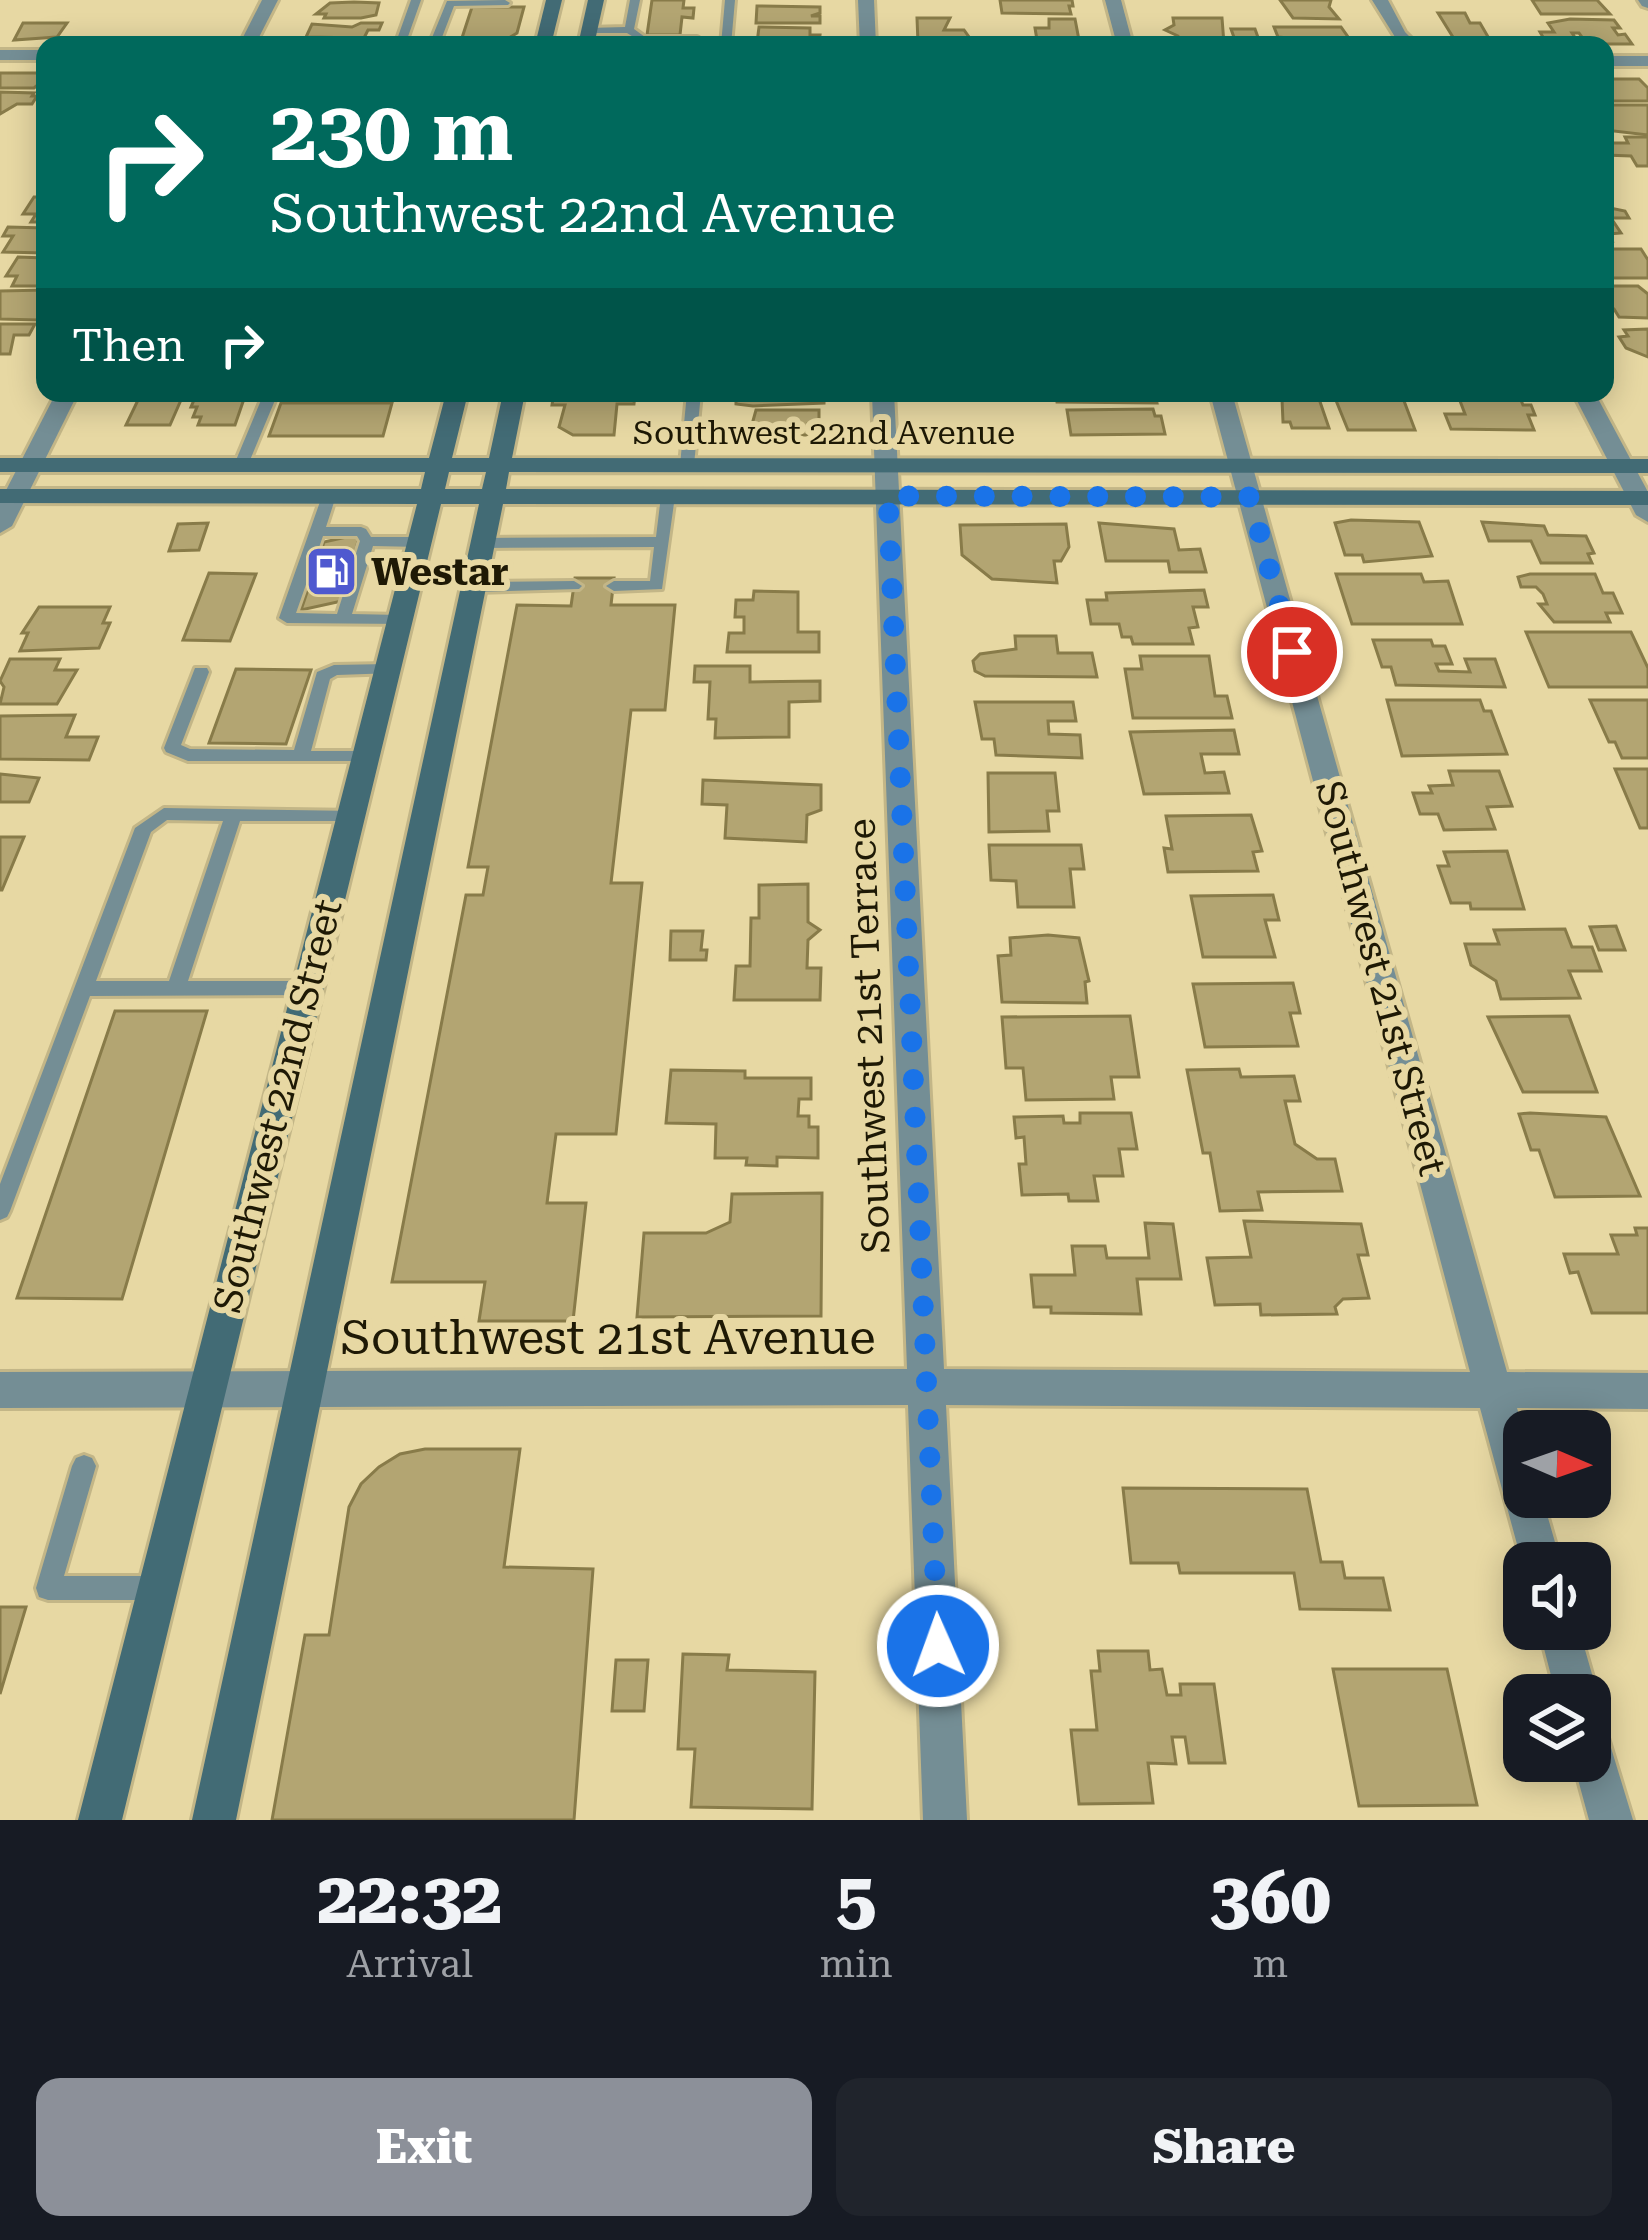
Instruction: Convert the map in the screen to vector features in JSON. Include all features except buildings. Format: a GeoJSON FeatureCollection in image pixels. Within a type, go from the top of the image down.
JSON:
{"type":"FeatureCollection","features":[{"type":"Feature","properties":{"kind":"main road"},"geometry":{"type":"LineString","coordinates":[[545,36],[554,0]]}},
{"type":"Feature","properties":{"kind":"main road"},"geometry":{"type":"LineString","coordinates":[[588,36],[596,0]]}},
{"type":"Feature","properties":{"kind":"main road","name":"Southwest 22nd Street"},"geometry":{"type":"LineString","coordinates":[[100,1820],[455,402]]}},
{"type":"Feature","properties":{"kind":"main road","name":"Southwest 22nd Street"},"geometry":{"type":"LineString","coordinates":[[214,1820],[512,402]]}},
{"type":"Feature","properties":{"kind":"main road","name":"Southwest 22nd Avenue"},"geometry":{"type":"LineString","coordinates":[[0,465],[687,465],[887,480],[1250,497],[1645,504]]}},
{"type":"Feature","properties":{"kind":"main road","name":"Southwest 22nd Avenue"},"geometry":{"type":"LineString","coordinates":[[7,496],[668,496],[887,480],[1240,465],[1648,466]]}},
{"type":"Feature","properties":{"kind":"street"},"geometry":{"type":"LineString","coordinates":[[252,36],[270,0]]}},
{"type":"Feature","properties":{"kind":"street"},"geometry":{"type":"LineString","coordinates":[[866,0],[868,36]]}},
{"type":"Feature","properties":{"kind":"street"},"geometry":{"type":"LineString","coordinates":[[1113,0],[1123,36]]}},
{"type":"Feature","properties":{"kind":"street"},"geometry":{"type":"LineString","coordinates":[[1380,0],[1398,36]]}},
{"type":"Feature","properties":{"kind":"street"},"geometry":{"type":"LineString","coordinates":[[0,55],[36,55]]}},
{"type":"Feature","properties":{"kind":"street"},"geometry":{"type":"LineString","coordinates":[[1614,61],[1648,61]]}},
{"type":"Feature","properties":{"kind":"street"},"geometry":{"type":"LineString","coordinates":[[0,526],[7,496],[30,465],[63,402]]}},
{"type":"Feature","properties":{"kind":"street","name":"Southwest 21st Terrace"},"geometry":{"type":"LineString","coordinates":[[883,402],[945,1820]]}},
{"type":"Feature","properties":{"kind":"street","name":"Southwest 21st Street"},"geometry":{"type":"LineString","coordinates":[[1223,402],[1535,1542]]}},
{"type":"Feature","properties":{"kind":"street"},"geometry":{"type":"LineString","coordinates":[[1589,402],[1645,504]]}},
{"type":"Feature","properties":{"kind":"street","name":"Southwest 21st Avenue"},"geometry":{"type":"LineString","coordinates":[[0,1390],[1648,1391]]}},
{"type":"Feature","properties":{"kind":"street"},"geometry":{"type":"LineString","coordinates":[[1600,1782],[1611,1820]]}},
{"type":"Feature","properties":{"kind":"lane"},"geometry":{"type":"LineString","coordinates":[[403,36],[416,0]]}},
{"type":"Feature","properties":{"kind":"lane"},"geometry":{"type":"LineString","coordinates":[[629,30],[635,0]]}},
{"type":"Feature","properties":{"kind":"lane"},"geometry":{"type":"LineString","coordinates":[[727,36],[730,0]]}},
{"type":"Feature","properties":{"kind":"lane"},"geometry":{"type":"LineString","coordinates":[[437,36],[449,4],[505,4]]}},
{"type":"Feature","properties":{"kind":"lane"},"geometry":{"type":"LineString","coordinates":[[598,36],[629,30],[638,36]]}},
{"type":"Feature","properties":{"kind":"lane"},"geometry":{"type":"LineString","coordinates":[[241,465],[267,402]]}},
{"type":"Feature","properties":{"kind":"lane"},"geometry":{"type":"LineString","coordinates":[[687,465],[693,402]]}},
{"type":"Feature","properties":{"kind":"lane"},"geometry":{"type":"LineString","coordinates":[[329,496],[285,615],[400,620]]}},
{"type":"Feature","properties":{"kind":"lane"},"geometry":{"type":"LineString","coordinates":[[614,586],[657,586],[668,496]]}},
{"type":"Feature","properties":{"kind":"lane"},"geometry":{"type":"LineString","coordinates":[[316,531],[362,532],[367,541],[344,619]]}},
{"type":"Feature","properties":{"kind":"lane"},"geometry":{"type":"LineString","coordinates":[[367,541],[420,542]]}},
{"type":"Feature","properties":{"kind":"lane"},"geometry":{"type":"LineString","coordinates":[[483,543],[662,542]]}},
{"type":"Feature","properties":{"kind":"lane"},"geometry":{"type":"LineString","coordinates":[[474,586],[574,586]]}},
{"type":"Feature","properties":{"kind":"lane"},"geometry":{"type":"LineString","coordinates":[[301,756],[323,676],[334,670],[388,669]]}},
{"type":"Feature","properties":{"kind":"lane"},"geometry":{"type":"LineString","coordinates":[[201,672],[172,748],[188,755],[366,757]]}},
{"type":"Feature","properties":{"kind":"lane"},"geometry":{"type":"LineString","coordinates":[[0,1211],[144,828],[164,814],[351,815]]}},
{"type":"Feature","properties":{"kind":"lane"},"geometry":{"type":"LineString","coordinates":[[176,988],[234,814]]}},
{"type":"Feature","properties":{"kind":"lane"},"geometry":{"type":"LineString","coordinates":[[84,989],[308,988]]}},
{"type":"Feature","properties":{"kind":"lane"},"geometry":{"type":"LineString","coordinates":[[83,1466],[48,1588],[158,1588]]}},
{"type":"Feature","properties":{"kind":"place","name":"Westar"},"geometry":{"type":"Point","coordinates":[332,572]}},
{"type":"Feature","properties":{"kind":"route"},"geometry":{"type":"LineString","coordinates":[[938,1646],[888,496],[1250,497],[1292,652]]}}]}
